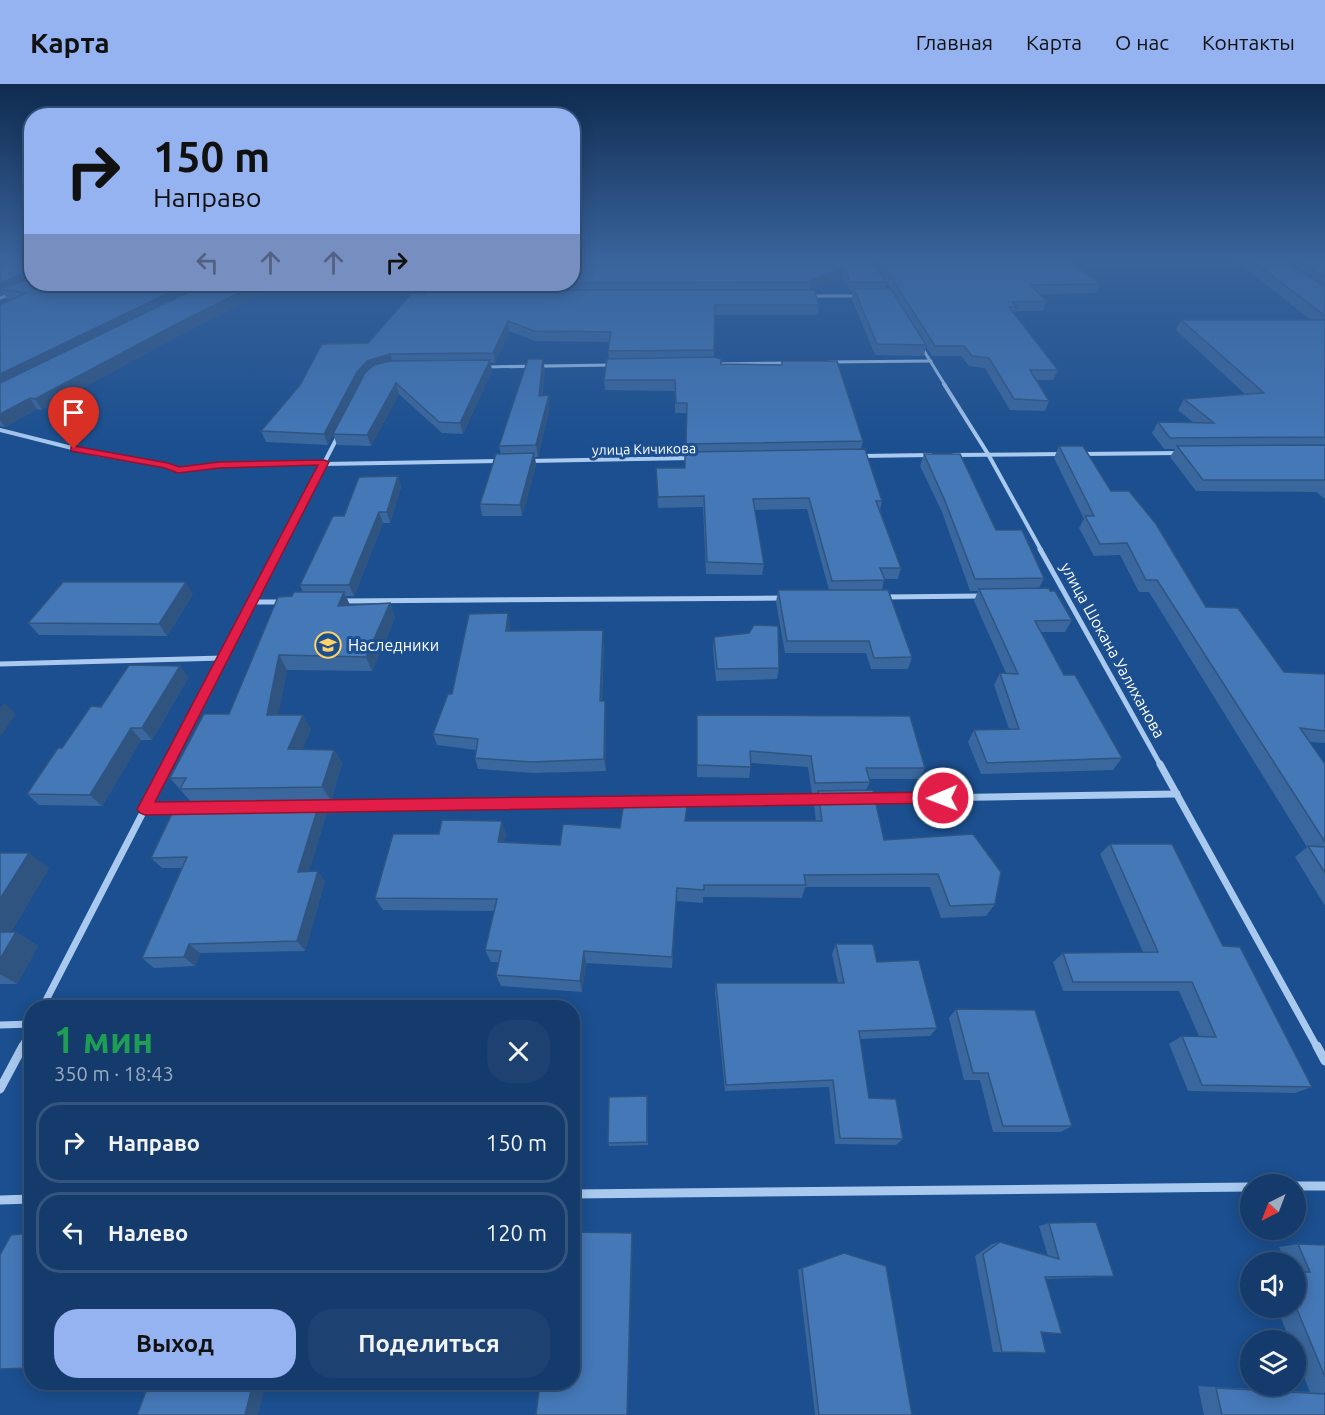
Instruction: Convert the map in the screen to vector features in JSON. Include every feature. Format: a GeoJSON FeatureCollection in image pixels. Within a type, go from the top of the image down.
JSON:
{"type":"FeatureCollection","features":[{"type":"Feature","properties":{"kind":"street","name":"улица Шокана Уалиханова"},"geometry":{"type":"LineString","coordinates":[[919,342],[988,454],[1325,1061]]}},
{"type":"Feature","properties":{"kind":"street"},"geometry":{"type":"LineString","coordinates":[[823,362],[931,361]]}},
{"type":"Feature","properties":{"kind":"street"},"geometry":{"type":"LineString","coordinates":[[704,364],[799,363]]}},
{"type":"Feature","properties":{"kind":"street"},"geometry":{"type":"LineString","coordinates":[[477,367],[620,365]]}},
{"type":"Feature","properties":{"kind":"street"},"geometry":{"type":"LineString","coordinates":[[0,430],[96,454],[168,466],[178,470],[219,465],[502,461]]}},
{"type":"Feature","properties":{"kind":"street"},"geometry":{"type":"LineString","coordinates":[[46,1000],[340,431]]}},
{"type":"Feature","properties":{"kind":"street"},"geometry":{"type":"LineString","coordinates":[[953,455],[1186,453]]}},
{"type":"Feature","properties":{"kind":"street"},"geometry":{"type":"LineString","coordinates":[[858,456],[941,455]]}},
{"type":"Feature","properties":{"kind":"street","name":"улица Кичикова"},"geometry":{"type":"LineString","coordinates":[[525,461],[703,458]]}},
{"type":"Feature","properties":{"kind":"street"},"geometry":{"type":"LineString","coordinates":[[875,597],[995,596]]}},
{"type":"Feature","properties":{"kind":"street"},"geometry":{"type":"LineString","coordinates":[[1055,596],[1067,596]]}},
{"type":"Feature","properties":{"kind":"street"},"geometry":{"type":"LineString","coordinates":[[336,601],[791,598]]}},
{"type":"Feature","properties":{"kind":"street"},"geometry":{"type":"LineString","coordinates":[[252,602],[288,602]]}},
{"type":"Feature","properties":{"kind":"street"},"geometry":{"type":"LineString","coordinates":[[0,664],[223,658]]}},
{"type":"Feature","properties":{"kind":"street"},"geometry":{"type":"LineString","coordinates":[[857,799],[1177,794]]}},
{"type":"Feature","properties":{"kind":"street"},"geometry":{"type":"LineString","coordinates":[[311,806],[833,799]]}},
{"type":"Feature","properties":{"kind":"street"},"geometry":{"type":"LineString","coordinates":[[145,809],[192,808]]}},
{"type":"Feature","properties":{"kind":"street"},"geometry":{"type":"LineString","coordinates":[[0,1025],[24,1026]]}},
{"type":"Feature","properties":{"kind":"street"},"geometry":{"type":"LineString","coordinates":[[0,1089],[24,1042]]}},
{"type":"Feature","properties":{"kind":"street"},"geometry":{"type":"LineString","coordinates":[[1306,1186],[1325,1186]]}},
{"type":"Feature","properties":{"kind":"street"},"geometry":{"type":"LineString","coordinates":[[580,1194],[1240,1187]]}},
{"type":"Feature","properties":{"kind":"street"},"geometry":{"type":"LineString","coordinates":[[0,1200],[24,1199]]}},
{"type":"Feature","properties":{"kind":"building"},"geometry":{"type":"Polygon","coordinates":[[[0,320],[112,320],[0,374],[0,320]]]}},
{"type":"Feature","properties":{"kind":"building"},"geometry":{"type":"Polygon","coordinates":[[[130,320],[184,320],[35,399],[30,398],[0,414],[0,383],[130,320]]]}},
{"type":"Feature","properties":{"kind":"building"},"geometry":{"type":"Polygon","coordinates":[[[388,320],[715,320],[714,350],[608,351],[611,332],[534,331],[508,321],[493,353],[390,354],[367,361],[357,372],[324,434],[261,431],[300,385],[322,344],[368,343],[388,320]]]}},
{"type":"Feature","properties":{"kind":"building"},"geometry":{"type":"Polygon","coordinates":[[[867,320],[910,320],[926,345],[877,344],[867,320]]]}},
{"type":"Feature","properties":{"kind":"building"},"geometry":{"type":"Polygon","coordinates":[[[919,320],[1019,320],[1058,370],[1030,370],[1049,401],[1014,399],[989,358],[972,356],[964,346],[935,346],[919,320]]]}},
{"type":"Feature","properties":{"kind":"building"},"geometry":{"type":"Polygon","coordinates":[[[1181,320],[1325,320],[1325,437],[1170,438],[1158,422],[1214,423],[1184,399],[1264,393],[1181,320]]]}},
{"type":"Feature","properties":{"kind":"building"},"geometry":{"type":"Polygon","coordinates":[[[714,357],[721,359],[721,364],[782,365],[782,361],[837,361],[863,441],[686,444],[687,403],[676,403],[675,380],[604,380],[607,359],[714,357]]]}},
{"type":"Feature","properties":{"kind":"building"},"geometry":{"type":"Polygon","coordinates":[[[528,359],[543,359],[539,396],[549,395],[536,445],[499,446],[528,359]]]}},
{"type":"Feature","properties":{"kind":"building"},"geometry":{"type":"Polygon","coordinates":[[[490,360],[460,423],[439,422],[396,383],[367,435],[333,434],[365,373],[374,365],[390,361],[490,360]]]}},
{"type":"Feature","properties":{"kind":"building"},"geometry":{"type":"Polygon","coordinates":[[[1325,445],[1325,480],[1203,480],[1177,446],[1325,445]]]}},
{"type":"Feature","properties":{"kind":"building"},"geometry":{"type":"Polygon","coordinates":[[[1059,446],[1083,446],[1111,491],[1129,491],[1156,524],[1206,607],[1238,608],[1284,672],[1325,674],[1325,731],[1300,728],[1325,764],[1325,842],[1157,580],[1146,580],[1127,543],[1100,544],[1085,516],[1094,516],[1059,446]]]}},
{"type":"Feature","properties":{"kind":"building"},"geometry":{"type":"Polygon","coordinates":[[[865,449],[882,501],[876,501],[901,568],[880,568],[885,580],[832,581],[809,498],[753,499],[764,564],[707,562],[704,496],[658,497],[656,468],[685,468],[685,452],[865,449]]]}},
{"type":"Feature","properties":{"kind":"building"},"geometry":{"type":"Polygon","coordinates":[[[534,453],[520,505],[480,504],[496,454],[534,453]]]}},
{"type":"Feature","properties":{"kind":"building"},"geometry":{"type":"Polygon","coordinates":[[[924,454],[960,454],[996,530],[1022,530],[1044,578],[975,579],[924,454]]]}},
{"type":"Feature","properties":{"kind":"building"},"geometry":{"type":"Polygon","coordinates":[[[398,476],[387,512],[379,512],[349,585],[300,585],[333,516],[344,516],[359,477],[398,476]]]}},
{"type":"Feature","properties":{"kind":"building"},"geometry":{"type":"Polygon","coordinates":[[[63,582],[186,582],[159,624],[28,623],[63,582]]]}},
{"type":"Feature","properties":{"kind":"building"},"geometry":{"type":"Polygon","coordinates":[[[1049,588],[1050,591],[1055,591],[1072,620],[1035,621],[1064,675],[1075,675],[1122,758],[987,763],[974,730],[1019,729],[1000,673],[1018,674],[979,589],[1049,588]]]}},
{"type":"Feature","properties":{"kind":"building"},"geometry":{"type":"Polygon","coordinates":[[[778,590],[888,590],[912,657],[874,658],[869,641],[787,641],[778,590]]]}},
{"type":"Feature","properties":{"kind":"building"},"geometry":{"type":"Polygon","coordinates":[[[294,592],[344,592],[338,606],[390,603],[366,657],[279,655],[267,715],[303,715],[288,749],[334,750],[322,787],[180,789],[186,778],[170,778],[204,714],[229,714],[278,597],[292,596],[294,592]]]}},
{"type":"Feature","properties":{"kind":"building"},"geometry":{"type":"Polygon","coordinates":[[[508,613],[506,631],[603,630],[600,701],[605,701],[604,759],[531,762],[475,758],[478,739],[433,734],[448,694],[452,694],[469,614],[508,613]]]}},
{"type":"Feature","properties":{"kind":"building"},"geometry":{"type":"Polygon","coordinates":[[[754,625],[778,626],[779,668],[717,669],[714,637],[749,633],[754,625]]]}},
{"type":"Feature","properties":{"kind":"building"},"geometry":{"type":"Polygon","coordinates":[[[129,665],[180,666],[142,728],[131,728],[90,795],[27,794],[58,748],[62,748],[91,706],[101,707],[129,665]]]}},
{"type":"Feature","properties":{"kind":"building"},"geometry":{"type":"Polygon","coordinates":[[[697,715],[910,716],[925,768],[866,768],[870,782],[815,783],[811,756],[750,751],[751,767],[697,765],[697,715]]]}},
{"type":"Feature","properties":{"kind":"building"},"geometry":{"type":"Polygon","coordinates":[[[873,790],[884,840],[973,834],[1001,872],[995,904],[950,906],[938,874],[804,875],[806,885],[704,885],[704,890],[677,888],[672,957],[584,951],[580,981],[496,975],[501,951],[485,950],[497,899],[375,898],[393,834],[439,834],[442,820],[502,821],[498,842],[560,845],[563,824],[620,828],[624,801],[687,806],[685,821],[822,821],[818,791],[873,790]]]}},
{"type":"Feature","properties":{"kind":"building"},"geometry":{"type":"Polygon","coordinates":[[[320,801],[298,872],[318,871],[297,941],[189,944],[184,957],[142,958],[187,857],[151,858],[177,803],[320,801]]]}},
{"type":"Feature","properties":{"kind":"building"},"geometry":{"type":"Polygon","coordinates":[[[1110,844],[1172,844],[1223,946],[1240,947],[1312,1087],[1202,1085],[1182,1036],[1216,1037],[1192,982],[1073,982],[1063,953],[1158,952],[1110,844]]]}},
{"type":"Feature","properties":{"kind":"building"},"geometry":{"type":"Polygon","coordinates":[[[1308,846],[1325,847],[1325,873],[1308,846]]]}},
{"type":"Feature","properties":{"kind":"building"},"geometry":{"type":"Polygon","coordinates":[[[0,853],[29,853],[0,899],[0,853]]]}},
{"type":"Feature","properties":{"kind":"building"},"geometry":{"type":"Polygon","coordinates":[[[0,932],[16,932],[0,959],[0,932]]]}},
{"type":"Feature","properties":{"kind":"building"},"geometry":{"type":"Polygon","coordinates":[[[836,944],[873,944],[877,962],[919,960],[937,1028],[859,1031],[869,1098],[896,1099],[903,1139],[840,1138],[833,1080],[726,1085],[716,983],[844,983],[836,944]]]}},
{"type":"Feature","properties":{"kind":"building"},"geometry":{"type":"Polygon","coordinates":[[[956,1009],[1035,1010],[1072,1126],[1003,1126],[988,1073],[973,1073],[956,1009]]]}},
{"type":"Feature","properties":{"kind":"building"},"geometry":{"type":"Polygon","coordinates":[[[647,1096],[647,1142],[608,1143],[609,1097],[647,1096]]]}},
{"type":"Feature","properties":{"kind":"building"},"geometry":{"type":"Polygon","coordinates":[[[1096,1222],[1114,1276],[1045,1277],[1062,1334],[1041,1332],[1046,1353],[1002,1352],[983,1254],[1000,1242],[1059,1259],[1049,1223],[1096,1222]]]}},
{"type":"Feature","properties":{"kind":"building"},"geometry":{"type":"Polygon","coordinates":[[[580,1232],[632,1233],[627,1415],[536,1415],[539,1390],[580,1390],[580,1232]]]}},
{"type":"Feature","properties":{"kind":"building"},"geometry":{"type":"Polygon","coordinates":[[[24,1234],[24,1368],[0,1369],[0,1255],[11,1235],[24,1234]]]}},
{"type":"Feature","properties":{"kind":"building"},"geometry":{"type":"Polygon","coordinates":[[[1298,1244],[1325,1245],[1325,1377],[1301,1318],[1306,1318],[1306,1272],[1310,1272],[1306,1263],[1306,1252],[1301,1252],[1298,1244]]]}},
{"type":"Feature","properties":{"kind":"building"},"geometry":{"type":"Polygon","coordinates":[[[844,1253],[886,1266],[912,1415],[819,1415],[802,1268],[844,1253]]]}},
{"type":"Feature","properties":{"kind":"building"},"geometry":{"type":"Polygon","coordinates":[[[1216,1388],[1240,1389],[1240,1396],[1325,1394],[1325,1415],[1222,1415],[1216,1388]]]}},
{"type":"Feature","properties":{"kind":"building"},"geometry":{"type":"Polygon","coordinates":[[[146,1390],[251,1390],[245,1415],[137,1415],[146,1390]]]}},
{"type":"Feature","properties":{"kind":"place","name":"Наследники"},"geometry":{"type":"Point","coordinates":[328,645]}},
{"type":"Feature","properties":{"kind":"route"},"geometry":{"type":"LineString","coordinates":[[74,449],[168,466],[178,470],[219,465],[324,462],[145,809],[943,798]]}}]}
